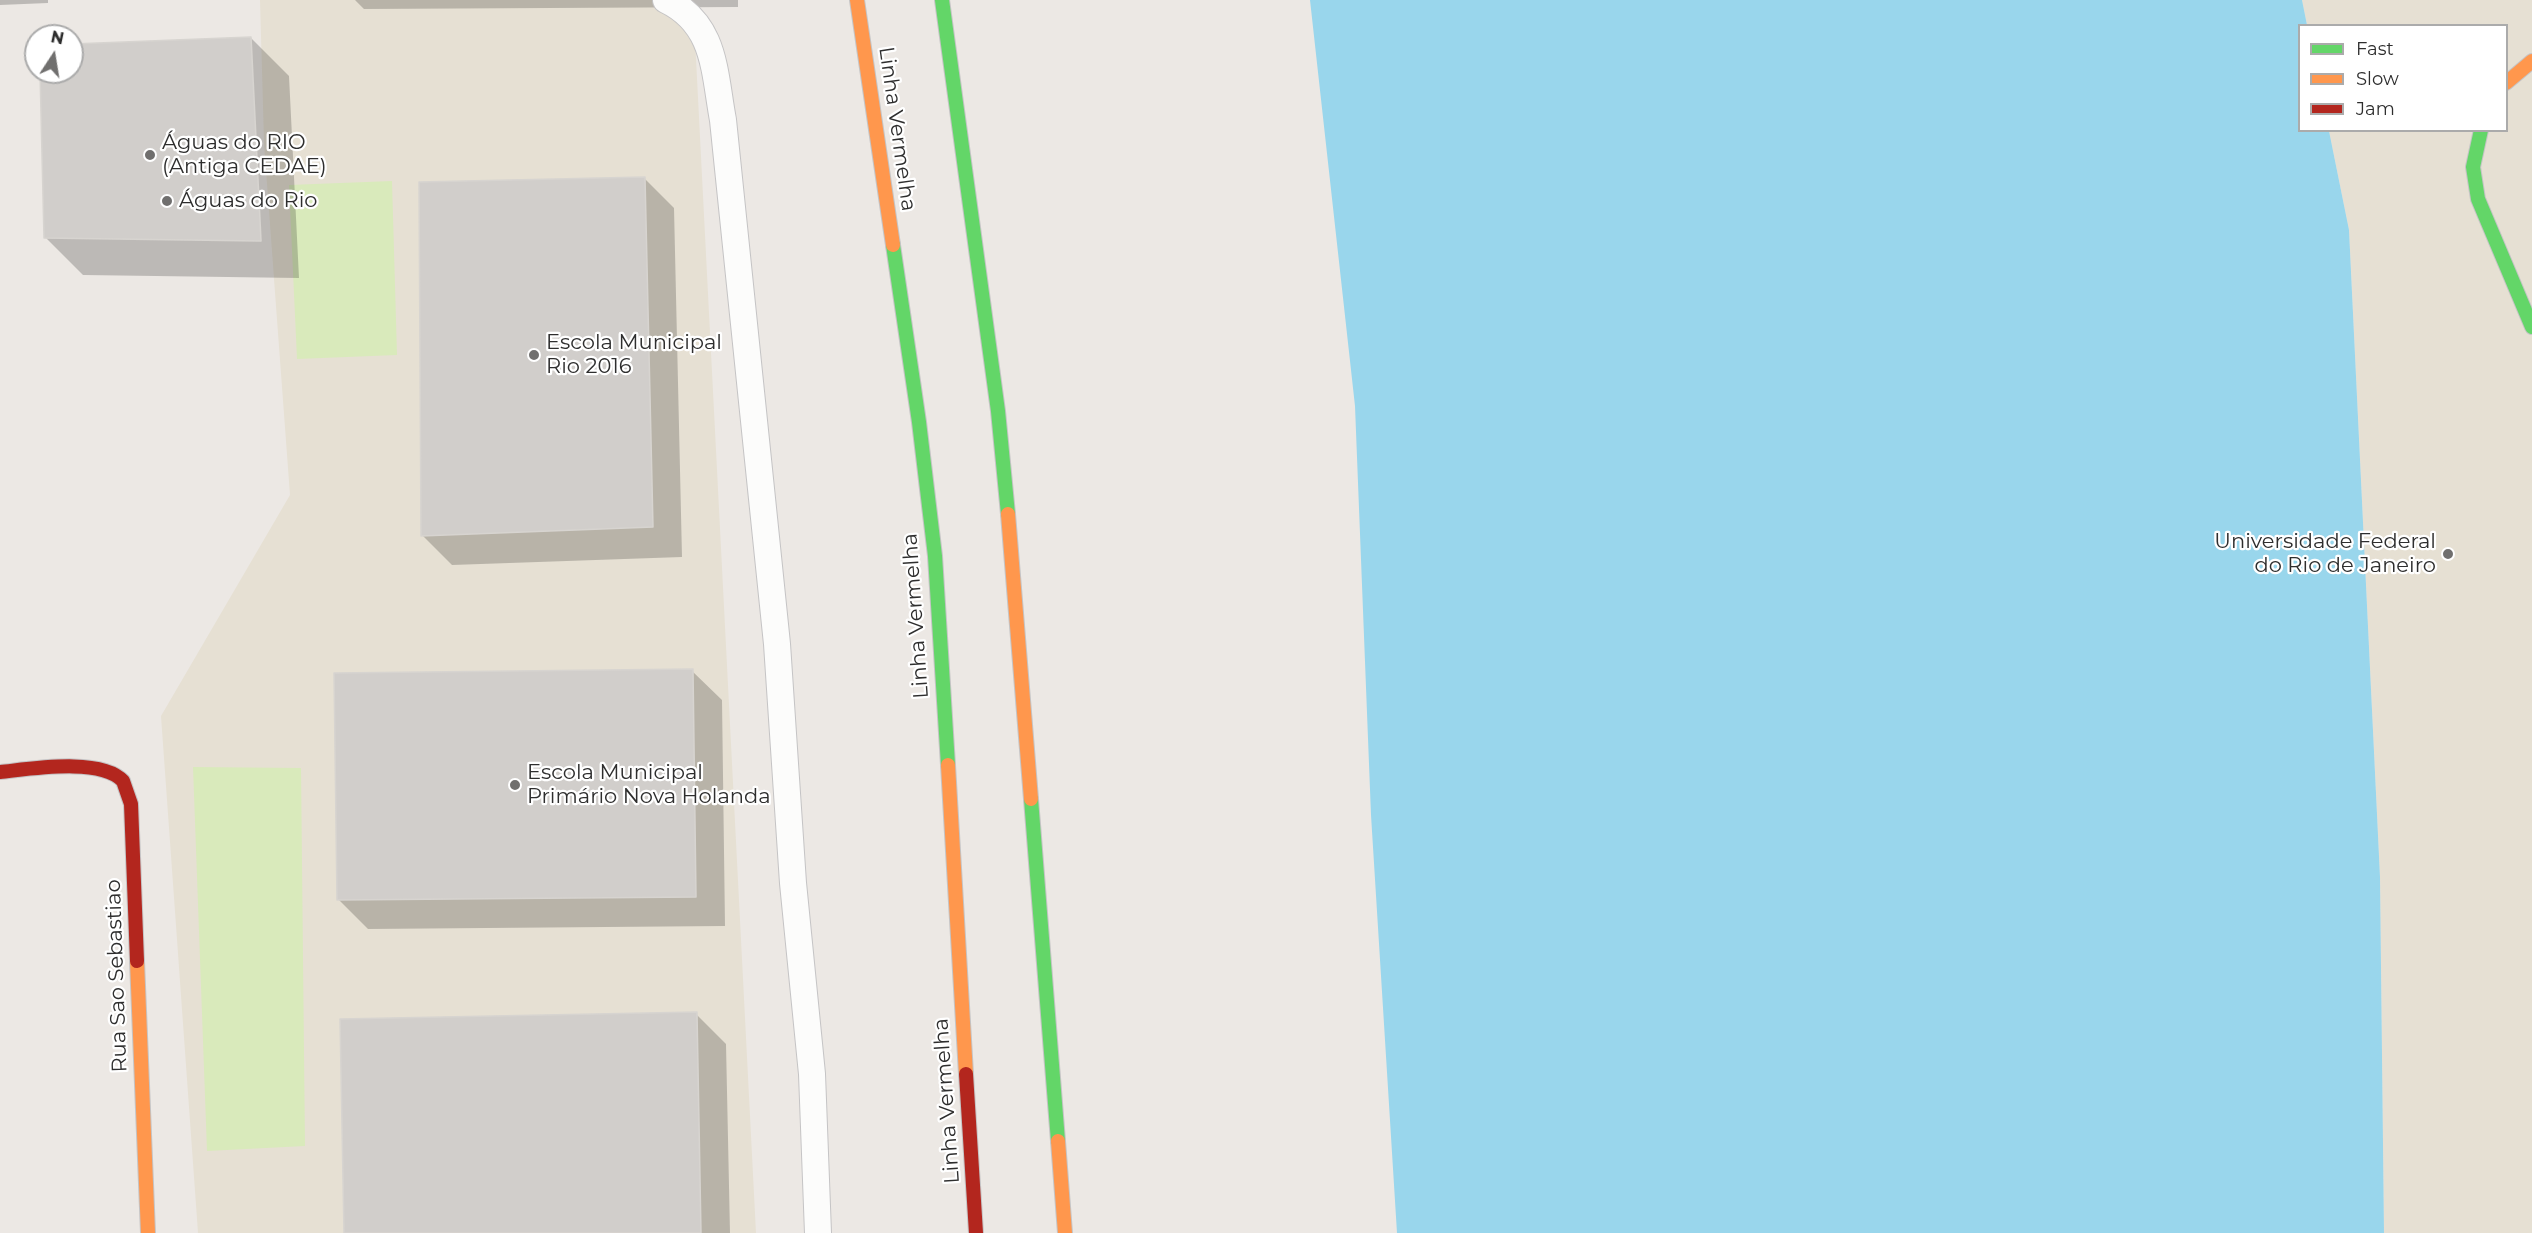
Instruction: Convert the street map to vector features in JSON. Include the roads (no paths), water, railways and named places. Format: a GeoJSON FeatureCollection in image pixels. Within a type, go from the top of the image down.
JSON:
{"type":"FeatureCollection","features":[{"type":"Feature","properties":{"kind":"main road","name":"Linha Vermelha"},"geometry":{"type":"LineString","coordinates":[[857,0],[919,422],[935,556],[976,1233]]}},
{"type":"Feature","properties":{"kind":"main road"},"geometry":{"type":"LineString","coordinates":[[942,0],[998,411],[1011,547],[1065,1233]]}},
{"type":"Feature","properties":{"kind":"main road"},"geometry":{"type":"LineString","coordinates":[[2508,81],[2532,61]]}},
{"type":"Feature","properties":{"kind":"main road"},"geometry":{"type":"LineString","coordinates":[[2481,132],[2473,167],[2478,199],[2532,327]]}},
{"type":"Feature","properties":{"kind":"main road","name":"Rua Sao Sebastiao"},"geometry":{"type":"LineString","coordinates":[[0,772],[64,768],[103,769],[118,776],[127,785],[131,804],[148,1233]]}},
{"type":"Feature","properties":{"kind":"lane"},"geometry":{"type":"LineString","coordinates":[[666,0],[680,7],[700,26],[708,40],[723,120],[777,644],[793,883],[812,1074],[818,1233]]}},
{"type":"Feature","properties":{"kind":"water"},"geometry":{"type":"Polygon","coordinates":[[[1310,0],[2302,0],[2307,24],[2298,24],[2298,132],[2329,132],[2349,230],[2380,877],[2384,1233],[1397,1233],[1371,815],[1355,406],[1310,0]]]}},
{"type":"Feature","properties":{"kind":"place","name":"Águas do RIO (Antiga CEDAE)"},"geometry":{"type":"Point","coordinates":[150,155]}},
{"type":"Feature","properties":{"kind":"place","name":"Águas do Rio"},"geometry":{"type":"Point","coordinates":[167,201]}},
{"type":"Feature","properties":{"kind":"place","name":"Escola Municipal Rio 2016"},"geometry":{"type":"Point","coordinates":[534,355]}},
{"type":"Feature","properties":{"kind":"place","name":"Universidade Federal do Rio de Janeiro"},"geometry":{"type":"Point","coordinates":[2448,554]}},
{"type":"Feature","properties":{"kind":"place","name":"Escola Municipal Primário Nova Holanda"},"geometry":{"type":"Point","coordinates":[515,785]}}]}
